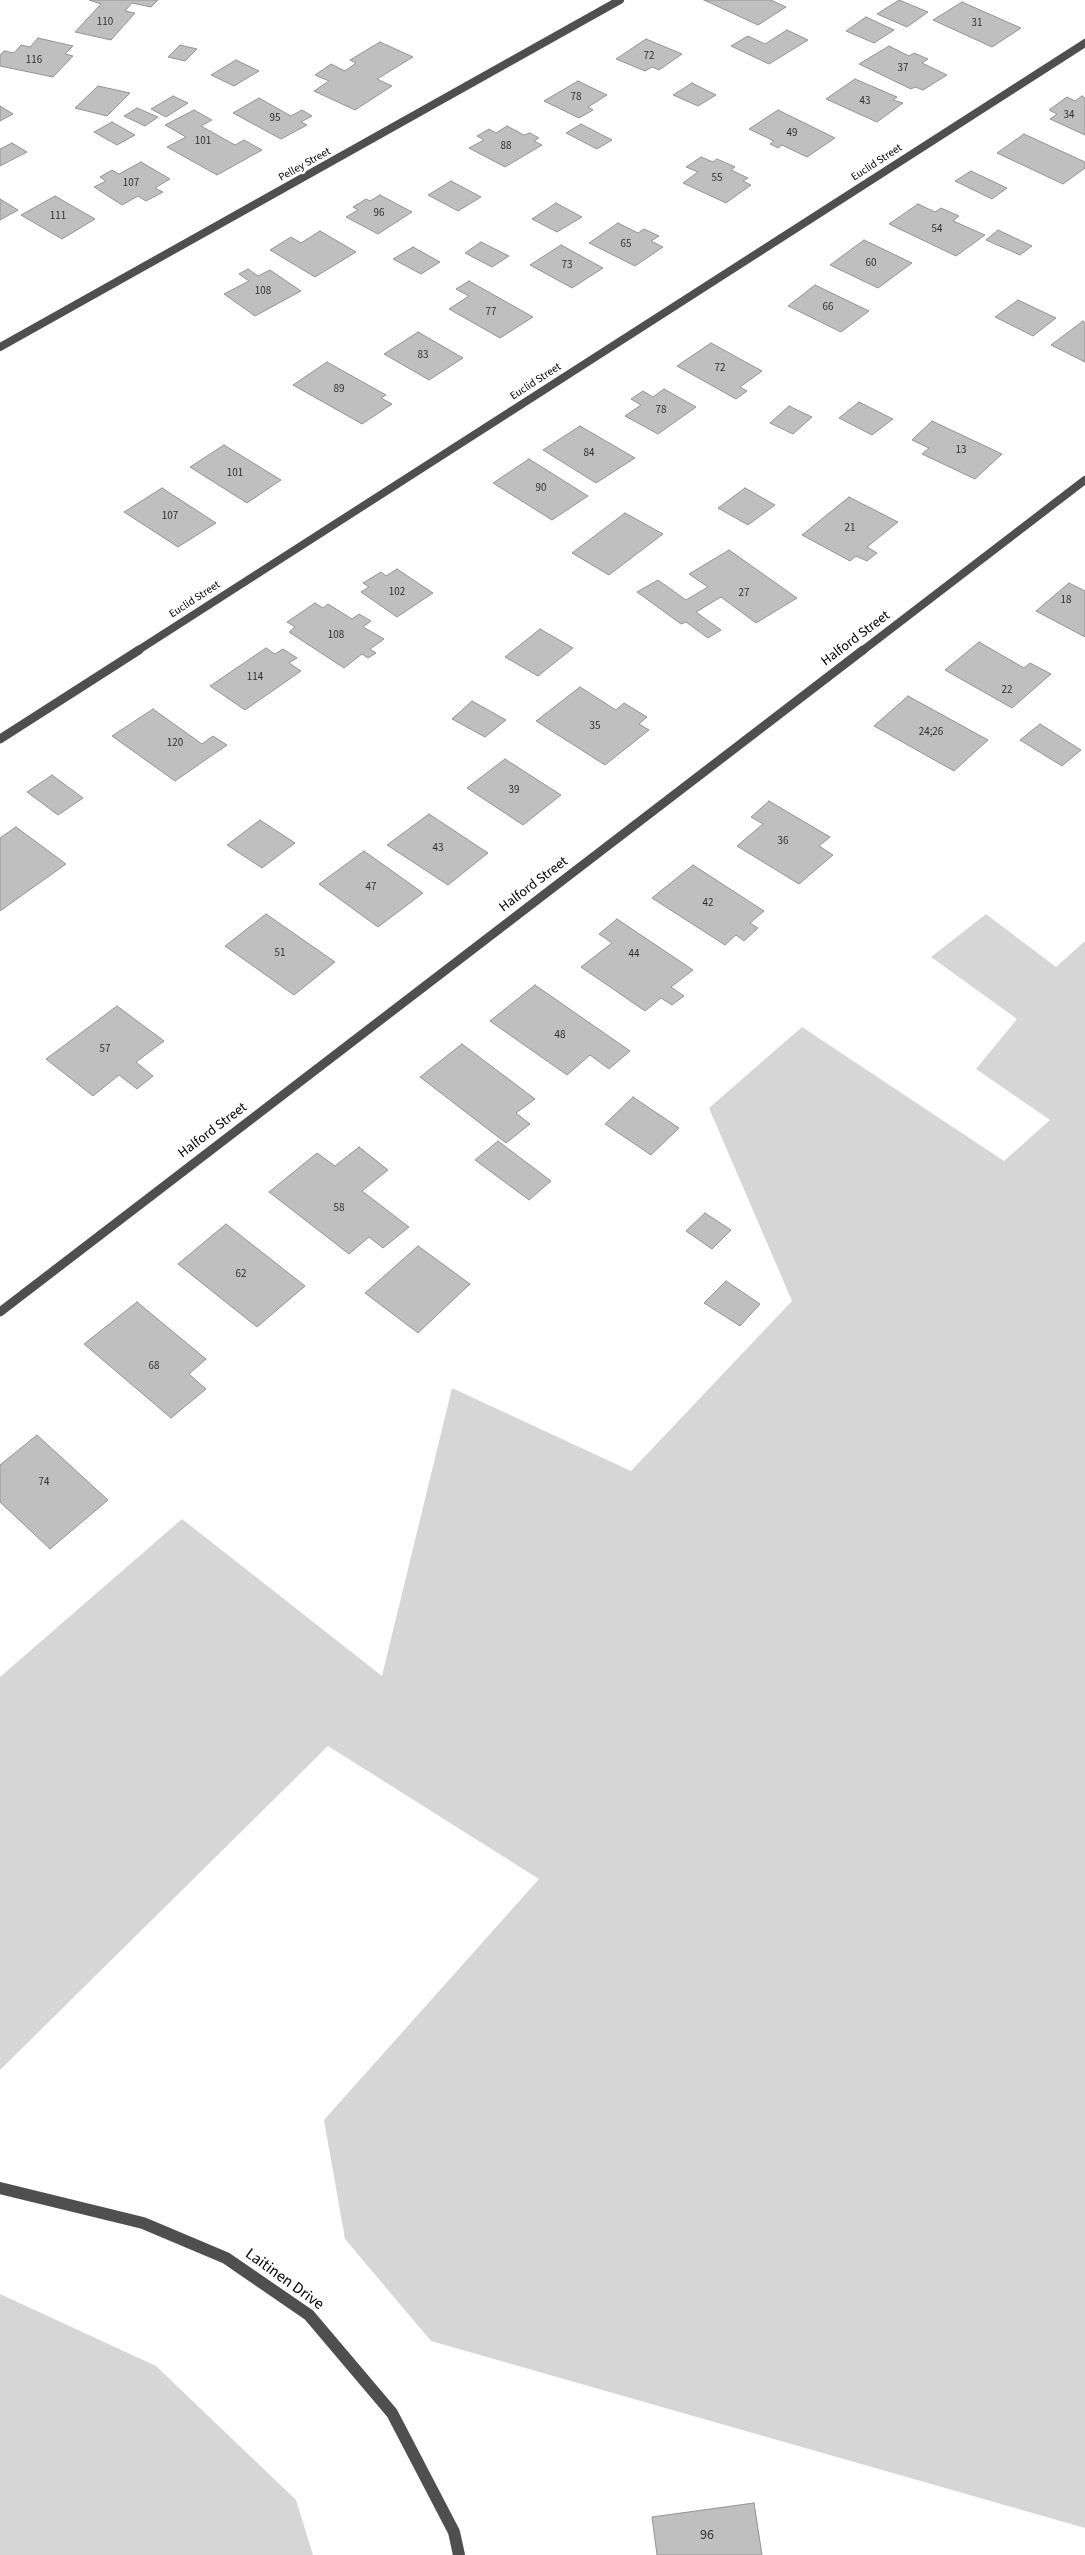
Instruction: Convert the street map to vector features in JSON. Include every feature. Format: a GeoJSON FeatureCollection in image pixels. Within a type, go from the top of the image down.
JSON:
{"type":"FeatureCollection","features":[{"type":"Feature","properties":{"kind":"street","name":"Pelley Street"},"geometry":{"type":"LineString","coordinates":[[0,347],[620,0]]}},
{"type":"Feature","properties":{"kind":"street","name":"Euclid Street"},"geometry":{"type":"LineString","coordinates":[[0,739],[1085,43]]}},
{"type":"Feature","properties":{"kind":"street","name":"Halford Street"},"geometry":{"type":"LineString","coordinates":[[0,1312],[1085,480]]}},
{"type":"Feature","properties":{"kind":"street","name":"Laitinen Drive"},"geometry":{"type":"LineString","coordinates":[[0,2188],[143,2224],[226,2258],[309,2315],[392,2413],[454,2532],[459,2555]]}},
{"type":"Feature","properties":{"kind":"shaded area"},"geometry":{"type":"Polygon","coordinates":[[[986,914],[1056,967],[1085,941],[1085,2528],[431,2341],[345,2239],[324,2120],[539,1879],[328,1746],[0,2070],[0,1677],[182,1519],[382,1676],[452,1388],[631,1471],[792,1301],[709,1108],[802,1027],[1004,1161],[1050,1120],[976,1069],[1017,1019],[931,957],[986,914]]]}},
{"type":"Feature","properties":{"kind":"shaded area"},"geometry":{"type":"Polygon","coordinates":[[[0,2294],[156,2366],[296,2500],[313,2555],[0,2555],[0,2294]]]}},
{"type":"Feature","properties":{"kind":"building"},"geometry":{"type":"Polygon","coordinates":[[[89,0],[158,0],[151,7],[132,3],[125,11],[135,13],[111,40],[75,32],[101,4],[89,0]]]}},
{"type":"Feature","properties":{"kind":"building"},"geometry":{"type":"Polygon","coordinates":[[[704,0],[771,0],[786,7],[758,25],[704,0]]]}},
{"type":"Feature","properties":{"kind":"building"},"geometry":{"type":"Polygon","coordinates":[[[899,0],[928,12],[907,27],[877,14],[899,0]]]}},
{"type":"Feature","properties":{"kind":"building"},"geometry":{"type":"Polygon","coordinates":[[[962,2],[1021,28],[992,47],[933,20],[962,2]]]}},
{"type":"Feature","properties":{"kind":"building"},"geometry":{"type":"Polygon","coordinates":[[[866,17],[894,30],[874,43],[846,31],[866,17]]]}},
{"type":"Feature","properties":{"kind":"building"},"geometry":{"type":"Polygon","coordinates":[[[787,30],[808,40],[769,64],[731,46],[748,36],[765,44],[787,30]]]}},
{"type":"Feature","properties":{"kind":"building"},"geometry":{"type":"Polygon","coordinates":[[[38,38],[73,46],[65,54],[73,56],[53,77],[0,66],[0,55],[4,51],[14,53],[21,45],[30,47],[38,38]]]}},
{"type":"Feature","properties":{"kind":"building"},"geometry":{"type":"Polygon","coordinates":[[[646,39],[682,54],[659,70],[652,67],[645,71],[616,59],[646,39]]]}},
{"type":"Feature","properties":{"kind":"building"},"geometry":{"type":"Polygon","coordinates":[[[380,42],[413,57],[377,79],[392,86],[355,110],[314,91],[329,81],[315,75],[331,64],[345,71],[356,63],[350,60],[380,42]]]}},
{"type":"Feature","properties":{"kind":"building"},"geometry":{"type":"Polygon","coordinates":[[[180,45],[197,49],[185,61],[168,57],[180,45]]]}},
{"type":"Feature","properties":{"kind":"building"},"geometry":{"type":"Polygon","coordinates":[[[889,46],[909,56],[914,53],[928,59],[922,63],[947,75],[923,90],[915,87],[911,89],[859,64],[889,46]]]}},
{"type":"Feature","properties":{"kind":"building"},"geometry":{"type":"Polygon","coordinates":[[[236,60],[259,71],[234,86],[211,75],[236,60]]]}},
{"type":"Feature","properties":{"kind":"building"},"geometry":{"type":"Polygon","coordinates":[[[855,79],[897,97],[893,100],[903,103],[877,122],[826,99],[855,79]]]}},
{"type":"Feature","properties":{"kind":"building"},"geometry":{"type":"Polygon","coordinates":[[[578,81],[607,95],[588,107],[593,110],[579,118],[544,101],[578,81]]]}},
{"type":"Feature","properties":{"kind":"building"},"geometry":{"type":"Polygon","coordinates":[[[692,83],[716,95],[698,106],[673,95],[692,83]]]}},
{"type":"Feature","properties":{"kind":"building"},"geometry":{"type":"Polygon","coordinates":[[[98,86],[130,93],[107,116],[75,108],[98,86]]]}},
{"type":"Feature","properties":{"kind":"building"},"geometry":{"type":"Polygon","coordinates":[[[173,96],[188,103],[166,117],[151,109],[173,96]]]}},
{"type":"Feature","properties":{"kind":"building"},"geometry":{"type":"Polygon","coordinates":[[[1082,96],[1085,98],[1085,135],[1050,119],[1057,114],[1049,110],[1067,97],[1075,101],[1082,96]]]}},
{"type":"Feature","properties":{"kind":"building"},"geometry":{"type":"Polygon","coordinates":[[[259,98],[291,116],[302,110],[312,116],[301,122],[307,125],[281,139],[233,113],[259,98]]]}},
{"type":"Feature","properties":{"kind":"building"},"geometry":{"type":"Polygon","coordinates":[[[0,106],[13,114],[0,121],[0,106]]]}},
{"type":"Feature","properties":{"kind":"building"},"geometry":{"type":"Polygon","coordinates":[[[137,108],[158,117],[145,126],[124,116],[137,108]]]}},
{"type":"Feature","properties":{"kind":"building"},"geometry":{"type":"Polygon","coordinates":[[[194,110],[212,120],[201,126],[235,145],[244,140],[262,150],[217,175],[167,147],[186,137],[165,125],[194,110]]]}},
{"type":"Feature","properties":{"kind":"building"},"geometry":{"type":"Polygon","coordinates":[[[778,110],[835,138],[807,157],[782,145],[778,148],[770,144],[774,141],[749,129],[778,110]]]}},
{"type":"Feature","properties":{"kind":"building"},"geometry":{"type":"Polygon","coordinates":[[[112,122],[135,135],[117,145],[94,132],[112,122]]]}},
{"type":"Feature","properties":{"kind":"building"},"geometry":{"type":"Polygon","coordinates":[[[581,124],[612,140],[597,149],[566,133],[581,124]]]}},
{"type":"Feature","properties":{"kind":"building"},"geometry":{"type":"Polygon","coordinates":[[[507,126],[524,135],[530,133],[539,138],[534,141],[542,145],[505,167],[469,148],[484,140],[477,136],[489,129],[496,133],[507,126]]]}},
{"type":"Feature","properties":{"kind":"building"},"geometry":{"type":"Polygon","coordinates":[[[1024,134],[1085,162],[1085,168],[1063,184],[997,153],[1024,134]]]}},
{"type":"Feature","properties":{"kind":"building"},"geometry":{"type":"Polygon","coordinates":[[[12,143],[27,152],[0,166],[0,149],[12,143]]]}},
{"type":"Feature","properties":{"kind":"building"},"geometry":{"type":"Polygon","coordinates":[[[701,157],[713,162],[717,159],[735,167],[731,170],[748,178],[743,181],[751,185],[726,203],[683,183],[698,172],[686,167],[701,157]]]}},
{"type":"Feature","properties":{"kind":"building"},"geometry":{"type":"Polygon","coordinates":[[[141,162],[170,179],[155,188],[163,192],[146,201],[138,196],[122,205],[94,187],[106,181],[100,177],[112,170],[119,174],[141,162]]]}},
{"type":"Feature","properties":{"kind":"building"},"geometry":{"type":"Polygon","coordinates":[[[971,171],[1007,188],[992,199],[955,181],[971,171]]]}},
{"type":"Feature","properties":{"kind":"building"},"geometry":{"type":"Polygon","coordinates":[[[451,181],[481,197],[458,211],[428,195],[451,181]]]}},
{"type":"Feature","properties":{"kind":"building"},"geometry":{"type":"Polygon","coordinates":[[[380,195],[412,212],[378,234],[346,217],[358,210],[353,207],[366,199],[370,201],[380,195]]]}},
{"type":"Feature","properties":{"kind":"building"},"geometry":{"type":"Polygon","coordinates":[[[55,196],[95,219],[62,239],[21,215],[55,196]]]}},
{"type":"Feature","properties":{"kind":"building"},"geometry":{"type":"Polygon","coordinates":[[[0,199],[18,210],[0,220],[0,199]]]}},
{"type":"Feature","properties":{"kind":"building"},"geometry":{"type":"Polygon","coordinates":[[[556,203],[582,217],[557,232],[532,219],[556,203]]]}},
{"type":"Feature","properties":{"kind":"building"},"geometry":{"type":"Polygon","coordinates":[[[918,204],[935,212],[941,208],[959,216],[953,221],[985,235],[956,256],[889,224],[918,204]]]}},
{"type":"Feature","properties":{"kind":"building"},"geometry":{"type":"Polygon","coordinates":[[[618,223],[638,233],[644,229],[659,236],[651,241],[663,247],[635,266],[589,243],[618,223]]]}},
{"type":"Feature","properties":{"kind":"building"},"geometry":{"type":"Polygon","coordinates":[[[998,230],[1032,246],[1020,255],[986,240],[998,230]]]}},
{"type":"Feature","properties":{"kind":"building"},"geometry":{"type":"Polygon","coordinates":[[[320,231],[356,252],[315,277],[270,250],[291,237],[301,243],[320,231]]]}},
{"type":"Feature","properties":{"kind":"building"},"geometry":{"type":"Polygon","coordinates":[[[864,240],[912,263],[878,288],[830,265],[864,240]]]}},
{"type":"Feature","properties":{"kind":"building"},"geometry":{"type":"Polygon","coordinates":[[[481,242],[509,256],[492,267],[465,253],[481,242]]]}},
{"type":"Feature","properties":{"kind":"building"},"geometry":{"type":"Polygon","coordinates":[[[561,245],[603,268],[572,288],[530,265],[561,245]]]}},
{"type":"Feature","properties":{"kind":"building"},"geometry":{"type":"Polygon","coordinates":[[[413,247],[440,262],[421,274],[393,259],[413,247]]]}},
{"type":"Feature","properties":{"kind":"building"},"geometry":{"type":"Polygon","coordinates":[[[248,269],[258,276],[270,270],[301,291],[255,316],[224,294],[249,281],[239,274],[248,269]]]}},
{"type":"Feature","properties":{"kind":"building"},"geometry":{"type":"Polygon","coordinates":[[[469,281],[533,317],[500,338],[449,309],[469,296],[456,289],[469,281]]]}},
{"type":"Feature","properties":{"kind":"building"},"geometry":{"type":"Polygon","coordinates":[[[815,285],[869,311],[841,332],[788,306],[815,285]]]}},
{"type":"Feature","properties":{"kind":"building"},"geometry":{"type":"Polygon","coordinates":[[[1018,300],[1056,318],[1033,336],[995,317],[1018,300]]]}},
{"type":"Feature","properties":{"kind":"building"},"geometry":{"type":"Polygon","coordinates":[[[1083,321],[1085,323],[1085,362],[1051,345],[1083,321]]]}},
{"type":"Feature","properties":{"kind":"building"},"geometry":{"type":"Polygon","coordinates":[[[418,332],[463,358],[429,380],[384,354],[418,332]]]}},
{"type":"Feature","properties":{"kind":"building"},"geometry":{"type":"Polygon","coordinates":[[[711,343],[762,371],[740,387],[747,391],[736,399],[677,366],[711,343]]]}},
{"type":"Feature","properties":{"kind":"building"},"geometry":{"type":"Polygon","coordinates":[[[327,362],[386,395],[381,398],[392,404],[362,424],[293,385],[327,362]]]}},
{"type":"Feature","properties":{"kind":"building"},"geometry":{"type":"Polygon","coordinates":[[[664,389],[696,407],[658,434],[625,416],[641,405],[631,399],[643,391],[653,397],[664,389]]]}},
{"type":"Feature","properties":{"kind":"building"},"geometry":{"type":"Polygon","coordinates":[[[859,402],[893,419],[872,435],[839,418],[859,402]]]}},
{"type":"Feature","properties":{"kind":"building"},"geometry":{"type":"Polygon","coordinates":[[[789,406],[812,417],[793,434],[770,423],[789,406]]]}},
{"type":"Feature","properties":{"kind":"building"},"geometry":{"type":"Polygon","coordinates":[[[932,421],[1002,454],[975,479],[922,454],[929,448],[912,440],[932,421]]]}},
{"type":"Feature","properties":{"kind":"building"},"geometry":{"type":"Polygon","coordinates":[[[580,426],[635,458],[596,483],[543,450],[580,426]]]}},
{"type":"Feature","properties":{"kind":"building"},"geometry":{"type":"Polygon","coordinates":[[[224,445],[281,480],[247,503],[190,467],[224,445]]]}},
{"type":"Feature","properties":{"kind":"building"},"geometry":{"type":"Polygon","coordinates":[[[529,459],[588,496],[552,520],[493,483],[529,459]]]}},
{"type":"Feature","properties":{"kind":"building"},"geometry":{"type":"Polygon","coordinates":[[[162,488],[216,523],[178,547],[124,512],[162,488]]]}},
{"type":"Feature","properties":{"kind":"building"},"geometry":{"type":"Polygon","coordinates":[[[745,488],[775,505],[748,525],[718,508],[745,488]]]}},
{"type":"Feature","properties":{"kind":"building"},"geometry":{"type":"Polygon","coordinates":[[[849,497],[898,522],[867,547],[877,553],[867,561],[856,556],[850,561],[802,535],[849,497]]]}},
{"type":"Feature","properties":{"kind":"building"},"geometry":{"type":"Polygon","coordinates":[[[625,513],[663,534],[609,575],[572,553],[625,513]]]}},
{"type":"Feature","properties":{"kind":"building"},"geometry":{"type":"Polygon","coordinates":[[[729,550],[797,598],[756,623],[721,597],[696,612],[721,630],[708,638],[686,622],[681,624],[637,592],[658,580],[686,600],[708,587],[689,574],[729,550]]]}},
{"type":"Feature","properties":{"kind":"building"},"geometry":{"type":"Polygon","coordinates":[[[397,569],[433,593],[397,617],[361,592],[369,587],[363,583],[381,572],[386,576],[397,569]]]}},
{"type":"Feature","properties":{"kind":"building"},"geometry":{"type":"Polygon","coordinates":[[[1069,583],[1085,591],[1085,637],[1036,611],[1069,583]]]}},
{"type":"Feature","properties":{"kind":"building"},"geometry":{"type":"Polygon","coordinates":[[[315,603],[323,608],[328,604],[352,619],[359,614],[371,621],[363,627],[384,639],[370,649],[376,653],[368,658],[362,654],[344,668],[289,632],[295,627],[287,622],[315,603]]]}},
{"type":"Feature","properties":{"kind":"building"},"geometry":{"type":"Polygon","coordinates":[[[540,629],[573,648],[538,676],[505,657],[540,629]]]}},
{"type":"Feature","properties":{"kind":"building"},"geometry":{"type":"Polygon","coordinates":[[[979,642],[1024,668],[1030,663],[1051,674],[1012,708],[945,670],[979,642]]]}},
{"type":"Feature","properties":{"kind":"building"},"geometry":{"type":"Polygon","coordinates":[[[266,648],[275,654],[283,649],[297,658],[289,663],[301,671],[245,710],[210,686],[266,648]]]}},
{"type":"Feature","properties":{"kind":"building"},"geometry":{"type":"Polygon","coordinates":[[[580,687],[616,710],[624,703],[647,717],[639,724],[649,730],[605,765],[536,721],[580,687]]]}},
{"type":"Feature","properties":{"kind":"building"},"geometry":{"type":"Polygon","coordinates":[[[908,696],[988,740],[954,771],[874,726],[908,696]]]}},
{"type":"Feature","properties":{"kind":"building"},"geometry":{"type":"Polygon","coordinates":[[[472,701],[506,720],[485,737],[452,719],[472,701]]]}},
{"type":"Feature","properties":{"kind":"building"},"geometry":{"type":"Polygon","coordinates":[[[153,709],[202,744],[213,736],[227,745],[175,781],[112,736],[153,709]]]}},
{"type":"Feature","properties":{"kind":"building"},"geometry":{"type":"Polygon","coordinates":[[[1040,724],[1081,750],[1062,766],[1020,740],[1040,724]]]}},
{"type":"Feature","properties":{"kind":"building"},"geometry":{"type":"Polygon","coordinates":[[[505,759],[561,795],[523,825],[467,788],[505,759]]]}},
{"type":"Feature","properties":{"kind":"building"},"geometry":{"type":"Polygon","coordinates":[[[52,775],[83,798],[58,815],[27,792],[52,775]]]}},
{"type":"Feature","properties":{"kind":"building"},"geometry":{"type":"Polygon","coordinates":[[[769,801],[830,837],[819,846],[833,855],[799,884],[737,846],[763,824],[751,817],[769,801]]]}},
{"type":"Feature","properties":{"kind":"building"},"geometry":{"type":"Polygon","coordinates":[[[429,814],[488,853],[448,885],[387,845],[429,814]]]}},
{"type":"Feature","properties":{"kind":"building"},"geometry":{"type":"Polygon","coordinates":[[[260,820],[295,843],[262,868],[227,845],[260,820]]]}},
{"type":"Feature","properties":{"kind":"building"},"geometry":{"type":"Polygon","coordinates":[[[16,827],[66,864],[0,911],[0,838],[16,827]]]}},
{"type":"Feature","properties":{"kind":"building"},"geometry":{"type":"Polygon","coordinates":[[[364,851],[423,893],[378,927],[319,884],[364,851]]]}},
{"type":"Feature","properties":{"kind":"building"},"geometry":{"type":"Polygon","coordinates":[[[693,865],[764,911],[750,923],[758,928],[744,941],[736,935],[725,945],[652,898],[693,865]]]}},
{"type":"Feature","properties":{"kind":"building"},"geometry":{"type":"Polygon","coordinates":[[[266,914],[335,962],[294,995],[225,946],[266,914]]]}},
{"type":"Feature","properties":{"kind":"building"},"geometry":{"type":"Polygon","coordinates":[[[617,919],[693,970],[671,987],[684,996],[672,1005],[661,998],[645,1011],[581,967],[612,943],[599,934],[617,919]]]}},
{"type":"Feature","properties":{"kind":"building"},"geometry":{"type":"Polygon","coordinates":[[[535,985],[630,1051],[609,1069],[590,1055],[567,1075],[490,1021],[535,985]]]}},
{"type":"Feature","properties":{"kind":"building"},"geometry":{"type":"Polygon","coordinates":[[[117,1006],[164,1041],[136,1062],[153,1076],[137,1089],[119,1075],[93,1096],[46,1059],[117,1006]]]}},
{"type":"Feature","properties":{"kind":"building"},"geometry":{"type":"Polygon","coordinates":[[[462,1044],[535,1099],[516,1113],[530,1124],[506,1143],[420,1077],[462,1044]]]}},
{"type":"Feature","properties":{"kind":"building"},"geometry":{"type":"Polygon","coordinates":[[[633,1097],[679,1128],[651,1155],[605,1124],[633,1097]]]}},
{"type":"Feature","properties":{"kind":"building"},"geometry":{"type":"Polygon","coordinates":[[[498,1141],[551,1181],[529,1200],[475,1160],[498,1141]]]}},
{"type":"Feature","properties":{"kind":"building"},"geometry":{"type":"Polygon","coordinates":[[[359,1147],[388,1170],[362,1191],[409,1227],[383,1248],[369,1237],[349,1254],[269,1192],[317,1153],[335,1166],[359,1147]]]}},
{"type":"Feature","properties":{"kind":"building"},"geometry":{"type":"Polygon","coordinates":[[[705,1213],[731,1230],[712,1249],[686,1231],[705,1213]]]}},
{"type":"Feature","properties":{"kind":"building"},"geometry":{"type":"Polygon","coordinates":[[[226,1224],[305,1286],[257,1327],[178,1264],[226,1224]]]}},
{"type":"Feature","properties":{"kind":"building"},"geometry":{"type":"Polygon","coordinates":[[[418,1246],[470,1284],[418,1333],[365,1293],[418,1246]]]}},
{"type":"Feature","properties":{"kind":"building"},"geometry":{"type":"Polygon","coordinates":[[[726,1281],[760,1304],[740,1326],[704,1303],[726,1281]]]}},
{"type":"Feature","properties":{"kind":"building"},"geometry":{"type":"Polygon","coordinates":[[[137,1302],[206,1359],[189,1374],[206,1389],[171,1418],[84,1344],[137,1302]]]}},
{"type":"Feature","properties":{"kind":"building"},"geometry":{"type":"Polygon","coordinates":[[[37,1435],[108,1500],[50,1549],[0,1502],[0,1465],[37,1435]]]}},
{"type":"Feature","properties":{"kind":"building"},"geometry":{"type":"Polygon","coordinates":[[[754,2503],[762,2555],[657,2555],[652,2517],[754,2503]]]}}]}
